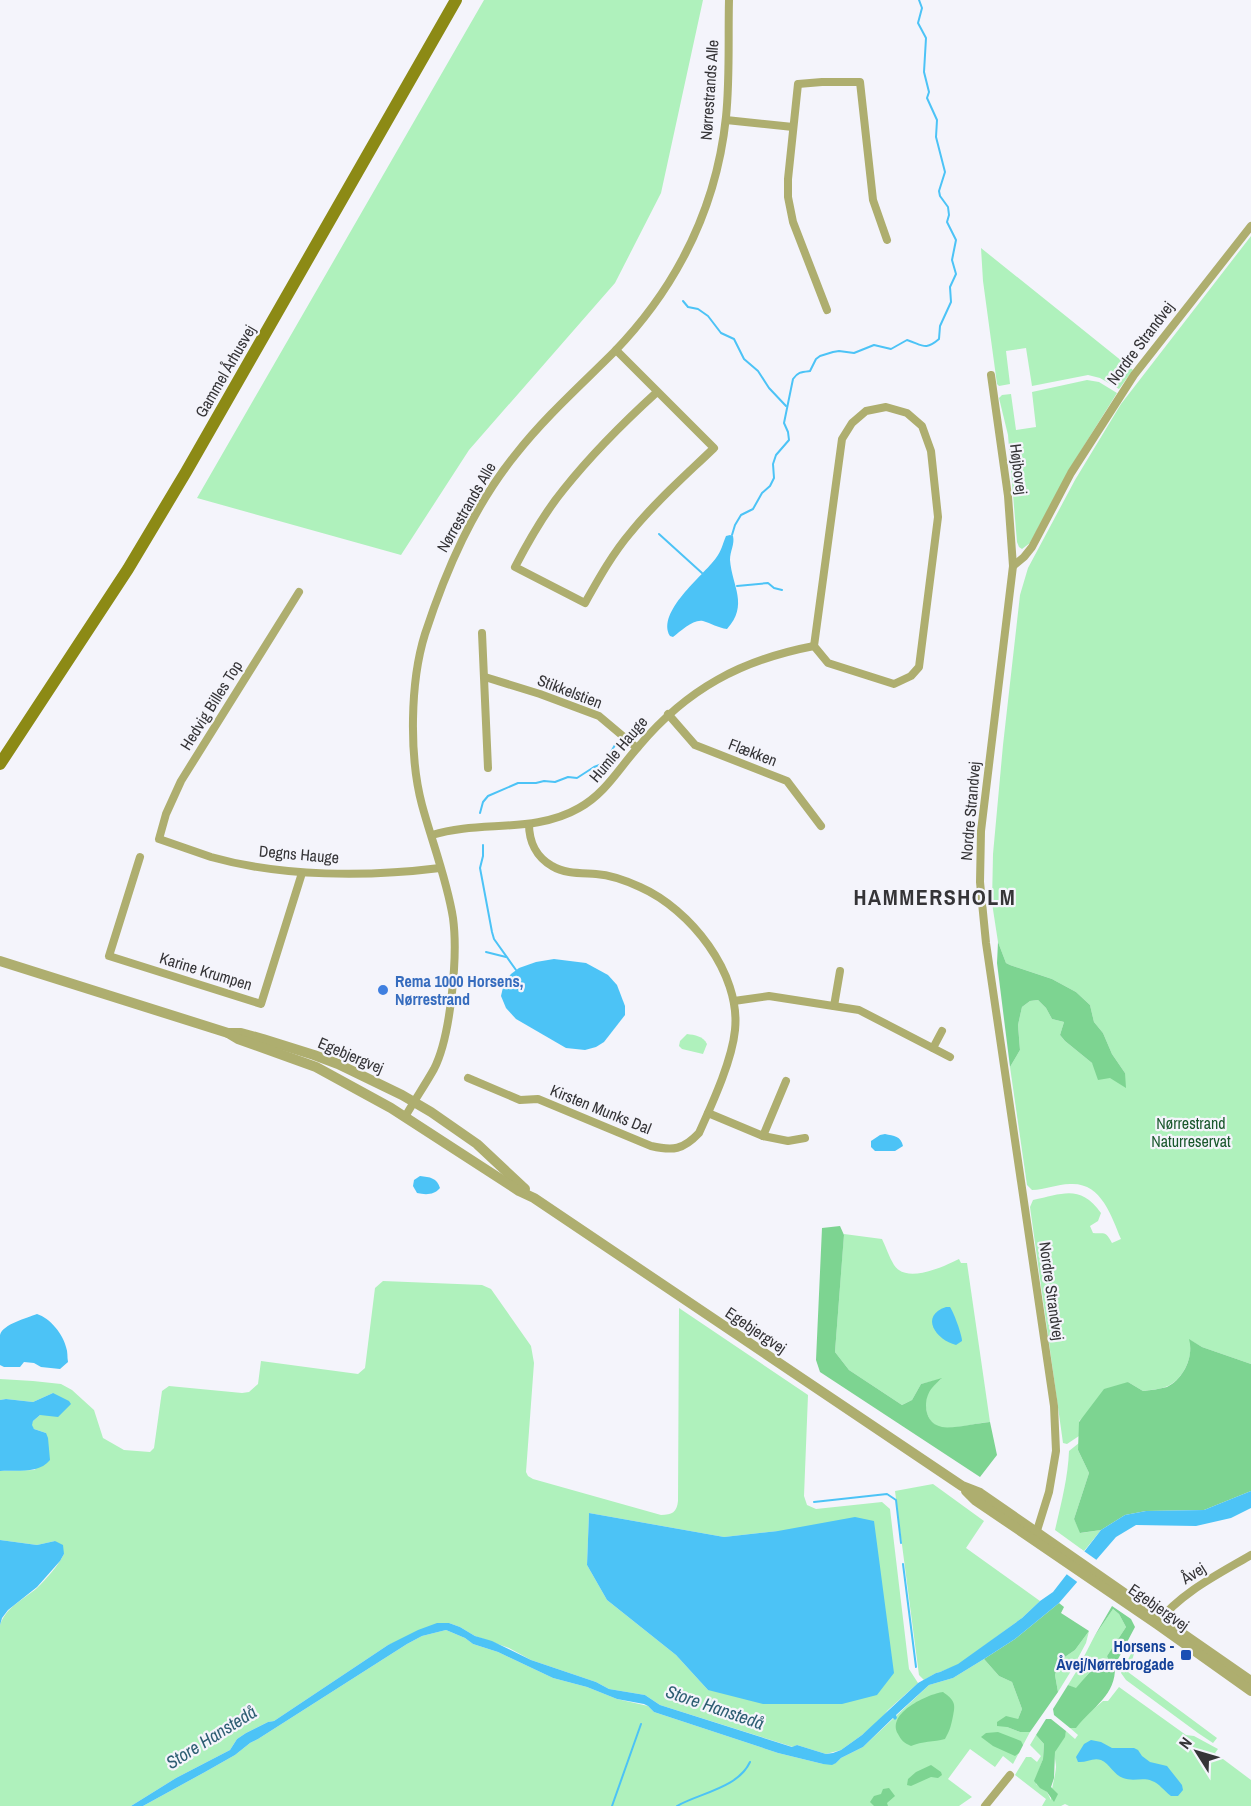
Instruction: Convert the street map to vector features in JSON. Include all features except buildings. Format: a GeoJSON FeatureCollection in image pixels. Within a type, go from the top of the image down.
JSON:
{"type":"FeatureCollection","features":[{"type":"Feature","properties":{"kind":"main road","name":"Gammel Århusvej"},"geometry":{"type":"LineString","coordinates":[[0,764],[128,569],[186,472],[456,0]]}},
{"type":"Feature","properties":{"kind":"street","name":"Nørrestrands Alle"},"geometry":{"type":"LineString","coordinates":[[405,1117],[435,1067],[447,1029],[451,1009],[454,951],[453,918],[422,803],[414,758],[414,696],[423,639],[458,545],[515,455],[562,401],[616,350],[661,294],[683,257],[702,216],[716,172],[726,120],[729,0]]}},
{"type":"Feature","properties":{"kind":"street"},"geometry":{"type":"LineString","coordinates":[[826,310],[793,222],[788,197],[798,84],[860,82],[873,200],[887,240]]}},
{"type":"Feature","properties":{"kind":"street"},"geometry":{"type":"LineString","coordinates":[[726,120],[793,127]]}},
{"type":"Feature","properties":{"kind":"street","name":"Nordre Strandvej"},"geometry":{"type":"LineString","coordinates":[[1035,1536],[1049,1492],[1056,1451],[1054,1406],[986,943],[980,882],[981,831],[1013,566],[1032,547],[1071,473],[1134,375],[1251,226]]}},
{"type":"Feature","properties":{"kind":"street"},"geometry":{"type":"LineString","coordinates":[[616,350],[714,448],[652,508],[630,534],[603,572],[585,603],[515,567],[531,537],[563,490],[600,447],[657,392]]}},
{"type":"Feature","properties":{"kind":"street","name":"Højbovej"},"geometry":{"type":"LineString","coordinates":[[991,375],[1008,496],[1013,566]]}},
{"type":"Feature","properties":{"kind":"street"},"geometry":{"type":"LineString","coordinates":[[886,407],[907,413],[922,426],[931,451],[938,517],[919,667],[911,676],[894,684],[828,663],[814,646],[842,438],[852,423],[866,411],[886,407]]}},
{"type":"Feature","properties":{"kind":"street","name":"Hedvig Billes Top"},"geometry":{"type":"LineString","coordinates":[[159,839],[166,814],[181,781],[299,592]]}},
{"type":"Feature","properties":{"kind":"street"},"geometry":{"type":"LineString","coordinates":[[482,633],[488,768]]}},
{"type":"Feature","properties":{"kind":"street","name":"Humle Hauge"},"geometry":{"type":"LineString","coordinates":[[432,835],[454,830],[529,824],[559,818],[577,810],[606,788],[637,748],[668,714],[707,684],[763,658],[814,646]]}},
{"type":"Feature","properties":{"kind":"street","name":"Stikkelstien"},"geometry":{"type":"LineString","coordinates":[[485,677],[599,716],[637,748]]}},
{"type":"Feature","properties":{"kind":"street","name":"Flækken"},"geometry":{"type":"LineString","coordinates":[[668,714],[695,746],[787,782],[821,826]]}},
{"type":"Feature","properties":{"kind":"street","name":"Kirsten Munks Dal"},"geometry":{"type":"LineString","coordinates":[[468,1078],[520,1100],[538,1099],[651,1146],[667,1149],[679,1148],[699,1133],[731,1051],[736,1030],[734,1001],[727,979],[703,936],[665,901],[640,887],[599,874],[568,872],[552,866],[538,854],[529,838],[529,824]]}},
{"type":"Feature","properties":{"kind":"street","name":"Degns Hauge"},"geometry":{"type":"LineString","coordinates":[[159,839],[213,857],[302,873],[368,873],[440,868]]}},
{"type":"Feature","properties":{"kind":"street","name":"Karine Krumpen"},"geometry":{"type":"LineString","coordinates":[[140,857],[109,956],[261,1004],[302,873]]}},
{"type":"Feature","properties":{"kind":"street","name":"Egebjergvej"},"geometry":{"type":"LineString","coordinates":[[0,961],[228,1033],[263,1039],[338,1064],[414,1102],[477,1144],[534,1198]]}},
{"type":"Feature","properties":{"kind":"street"},"geometry":{"type":"LineString","coordinates":[[834,1006],[840,971]]}},
{"type":"Feature","properties":{"kind":"street"},"geometry":{"type":"LineString","coordinates":[[734,1001],[769,996],[859,1010],[950,1057]]}},
{"type":"Feature","properties":{"kind":"street"},"geometry":{"type":"LineString","coordinates":[[933,1048],[942,1031]]}},
{"type":"Feature","properties":{"kind":"street","name":"Egebjergvej"},"geometry":{"type":"LineString","coordinates":[[228,1033],[238,1039],[316,1067],[405,1117],[519,1191],[534,1198],[962,1486],[980,1493],[1035,1536],[1251,1681]]}},
{"type":"Feature","properties":{"kind":"street"},"geometry":{"type":"LineString","coordinates":[[316,1067],[328,1069],[353,1080],[401,1106],[410,1106],[414,1102]]}},
{"type":"Feature","properties":{"kind":"street"},"geometry":{"type":"LineString","coordinates":[[763,1136],[786,1082]]}},
{"type":"Feature","properties":{"kind":"street"},"geometry":{"type":"LineString","coordinates":[[708,1113],[763,1136],[789,1141],[805,1138]]}},
{"type":"Feature","properties":{"kind":"street","name":"Åvej"},"geometry":{"type":"LineString","coordinates":[[1159,1621],[1167,1610],[1188,1592],[1251,1555]]}},
{"type":"Feature","properties":{"kind":"street","name":"Egebjergvej"},"geometry":{"type":"LineString","coordinates":[[1159,1621],[1251,1691]]}},
{"type":"Feature","properties":{"kind":"street"},"geometry":{"type":"LineString","coordinates":[[985,1806],[1010,1775]]}},
{"type":"Feature","properties":{"kind":"green space"},"geometry":{"type":"Polygon","coordinates":[[[484,0],[703,0],[661,193],[615,283],[469,450],[401,555],[197,498],[484,0]]]}},
{"type":"Feature","properties":{"kind":"green space","name":"Nørrestrand Naturreservat"},"geometry":{"type":"Polygon","coordinates":[[[1251,236],[1251,1364],[1202,1347],[1190,1340],[1189,1360],[1179,1378],[1168,1386],[1143,1391],[1128,1382],[1079,1421],[1079,1436],[1067,1444],[1063,1443],[1030,1207],[1033,1200],[1070,1193],[1078,1195],[1086,1198],[1101,1213],[1098,1221],[1090,1226],[1093,1233],[1106,1234],[1112,1243],[1121,1239],[1109,1211],[1090,1188],[1070,1184],[1032,1190],[1027,1185],[1010,1067],[1020,1050],[1018,1025],[1022,1007],[1030,1001],[1038,1000],[1052,1019],[1064,1022],[1060,1035],[1092,1063],[1105,1078],[1125,1073],[1112,1054],[1103,1033],[1094,1022],[1090,1005],[1076,992],[1052,979],[1006,963],[998,942],[992,903],[993,854],[1020,595],[1028,568],[1075,480],[1121,404],[1251,236]]]}},
{"type":"Feature","properties":{"kind":"green space"},"geometry":{"type":"Polygon","coordinates":[[[981,248],[1133,370],[1119,389],[1100,378],[1088,375],[1032,386],[1026,348],[1006,351],[1010,384],[999,386],[997,384],[983,281],[981,248]]]}},
{"type":"Feature","properties":{"kind":"green space"},"geometry":{"type":"Polygon","coordinates":[[[1087,380],[1099,382],[1117,393],[1070,468],[1030,543],[1022,549],[1017,542],[1008,435],[999,398],[1002,395],[1011,394],[1016,430],[1036,427],[1032,392],[1087,380]]]}},
{"type":"Feature","properties":{"kind":"green space"},"geometry":{"type":"Polygon","coordinates":[[[998,942],[1006,963],[1052,979],[1076,992],[1090,1005],[1094,1022],[1103,1033],[1112,1054],[1125,1073],[1126,1088],[1110,1078],[1098,1080],[1092,1063],[1060,1035],[1064,1022],[1052,1019],[1038,1000],[1030,1001],[1022,1007],[1018,1025],[1020,1050],[1010,1067],[997,963],[998,942]]]}},
{"type":"Feature","properties":{"kind":"green space"},"geometry":{"type":"Polygon","coordinates":[[[687,1034],[698,1036],[705,1041],[707,1044],[703,1054],[682,1049],[679,1046],[680,1041],[687,1034]]]}},
{"type":"Feature","properties":{"kind":"green space"},"geometry":{"type":"Polygon","coordinates":[[[840,1226],[844,1235],[835,1352],[849,1370],[902,1405],[912,1400],[921,1384],[942,1378],[932,1388],[927,1399],[928,1417],[931,1421],[942,1427],[990,1422],[997,1455],[980,1477],[820,1372],[816,1360],[822,1228],[840,1226]]]}},
{"type":"Feature","properties":{"kind":"green space"},"geometry":{"type":"Polygon","coordinates":[[[844,1234],[882,1239],[894,1265],[900,1271],[907,1273],[925,1272],[959,1259],[961,1263],[967,1263],[990,1422],[947,1428],[937,1426],[929,1418],[926,1400],[930,1389],[941,1379],[921,1384],[912,1400],[902,1405],[849,1370],[835,1352],[844,1234]]]}},
{"type":"Feature","properties":{"kind":"green space"},"geometry":{"type":"Polygon","coordinates":[[[383,1281],[482,1285],[491,1289],[531,1346],[534,1363],[526,1472],[528,1476],[661,1515],[673,1512],[678,1501],[679,1308],[808,1395],[804,1496],[807,1505],[816,1509],[882,1502],[890,1509],[909,1669],[918,1683],[862,1735],[841,1750],[826,1754],[797,1745],[793,1747],[660,1705],[645,1695],[609,1689],[596,1682],[531,1660],[509,1648],[475,1636],[449,1623],[388,1645],[274,1721],[246,1733],[237,1739],[230,1750],[176,1778],[131,1806],[0,1806],[0,1625],[6,1613],[37,1588],[64,1554],[55,1541],[37,1545],[0,1540],[0,1471],[35,1470],[46,1433],[34,1429],[31,1425],[53,1393],[33,1402],[0,1400],[0,1379],[61,1384],[72,1390],[94,1410],[103,1438],[124,1450],[150,1452],[154,1448],[162,1391],[169,1386],[249,1392],[258,1384],[261,1361],[358,1374],[365,1368],[375,1288],[383,1281]],[[589,1513],[587,1565],[607,1600],[676,1655],[708,1690],[778,1531],[724,1537],[589,1513]]]}},
{"type":"Feature","properties":{"kind":"green space"},"geometry":{"type":"Polygon","coordinates":[[[1189,1339],[1202,1347],[1251,1364],[1251,1491],[1204,1510],[1146,1511],[1125,1515],[1101,1530],[1080,1533],[1074,1519],[1089,1473],[1078,1450],[1079,1422],[1104,1389],[1128,1382],[1143,1391],[1164,1388],[1173,1383],[1183,1373],[1189,1360],[1189,1339]]]}},
{"type":"Feature","properties":{"kind":"green space"},"geometry":{"type":"Polygon","coordinates":[[[1079,1443],[1078,1450],[1089,1473],[1074,1519],[1081,1533],[1101,1530],[1084,1551],[1055,1530],[1066,1481],[1069,1451],[1079,1443]]]}},
{"type":"Feature","properties":{"kind":"green space"},"geometry":{"type":"Polygon","coordinates":[[[933,1484],[984,1521],[966,1548],[1040,1601],[1022,1618],[958,1665],[924,1680],[919,1675],[895,1491],[933,1484]]]}},
{"type":"Feature","properties":{"kind":"green space"},"geometry":{"type":"Polygon","coordinates":[[[1059,1603],[1064,1607],[1061,1613],[1089,1631],[1075,1650],[1059,1661],[1055,1675],[1058,1692],[1030,1732],[997,1726],[997,1722],[1006,1716],[1018,1719],[1022,1709],[1012,1682],[999,1676],[984,1659],[1015,1639],[1059,1603]]]}},
{"type":"Feature","properties":{"kind":"green space"},"geometry":{"type":"Polygon","coordinates":[[[1112,1606],[1131,1619],[1135,1627],[1116,1663],[1107,1656],[1126,1627],[1119,1614],[1113,1609],[1094,1637],[1112,1606]]]}},
{"type":"Feature","properties":{"kind":"green space"},"geometry":{"type":"Polygon","coordinates":[[[1113,1609],[1119,1614],[1126,1627],[1107,1656],[1116,1663],[1115,1666],[1096,1667],[1076,1689],[1068,1685],[1094,1637],[1113,1609]]]}},
{"type":"Feature","properties":{"kind":"green space"},"geometry":{"type":"Polygon","coordinates":[[[446,1630],[553,1678],[587,1687],[617,1699],[648,1706],[654,1712],[778,1753],[823,1764],[836,1763],[863,1747],[929,1685],[953,1678],[984,1659],[999,1676],[1012,1682],[1022,1709],[1018,1719],[1007,1727],[1020,1732],[1030,1732],[1013,1764],[1003,1756],[995,1767],[970,1749],[948,1779],[972,1797],[959,1806],[143,1806],[235,1755],[250,1743],[407,1644],[422,1636],[446,1630]]]}},
{"type":"Feature","properties":{"kind":"green space"},"geometry":{"type":"Polygon","coordinates":[[[1089,1631],[1086,1643],[1058,1692],[1055,1675],[1059,1661],[1075,1650],[1089,1631]]]}},
{"type":"Feature","properties":{"kind":"green space"},"geometry":{"type":"Polygon","coordinates":[[[1133,1650],[1135,1651],[1128,1672],[1217,1738],[1213,1743],[1126,1680],[1121,1673],[1133,1650]]]}},
{"type":"Feature","properties":{"kind":"green space"},"geometry":{"type":"Polygon","coordinates":[[[1103,1663],[1115,1666],[1112,1685],[1108,1693],[1076,1728],[1070,1728],[1054,1715],[1053,1709],[1068,1685],[1076,1688],[1095,1666],[1103,1663]]]}},
{"type":"Feature","properties":{"kind":"green space"},"geometry":{"type":"Polygon","coordinates":[[[1119,1687],[1186,1735],[1194,1736],[1218,1749],[1215,1753],[1251,1780],[1251,1806],[1069,1806],[1065,1804],[1042,1806],[1046,1799],[1015,1775],[1026,1757],[1031,1757],[1037,1762],[1041,1756],[1030,1745],[1036,1735],[1044,1744],[1043,1759],[1036,1784],[1047,1792],[1051,1800],[1056,1767],[1055,1752],[1066,1731],[1075,1739],[1078,1735],[1070,1728],[1076,1727],[1103,1701],[1108,1701],[1119,1687]]]}},
{"type":"Feature","properties":{"kind":"green space"},"geometry":{"type":"Polygon","coordinates":[[[943,1692],[954,1705],[951,1725],[945,1739],[911,1746],[905,1742],[899,1736],[896,1726],[903,1712],[928,1696],[943,1692]]]}},
{"type":"Feature","properties":{"kind":"green space"},"geometry":{"type":"Polygon","coordinates":[[[1046,1719],[1051,1719],[1066,1731],[1065,1737],[1055,1752],[1054,1778],[1051,1787],[1058,1794],[1054,1802],[1047,1792],[1034,1781],[1043,1759],[1044,1744],[1036,1735],[1046,1719]]]}},
{"type":"Feature","properties":{"kind":"green space"},"geometry":{"type":"Polygon","coordinates":[[[998,1732],[1021,1741],[1023,1745],[1019,1753],[1015,1756],[993,1746],[981,1737],[986,1733],[998,1732]]]}},
{"type":"Feature","properties":{"kind":"green space"},"geometry":{"type":"Polygon","coordinates":[[[931,1765],[942,1775],[911,1786],[907,1785],[908,1779],[916,1772],[931,1765]]]}},
{"type":"Feature","properties":{"kind":"green space"},"geometry":{"type":"Polygon","coordinates":[[[889,1788],[895,1796],[887,1803],[888,1806],[874,1806],[870,1802],[874,1796],[881,1794],[883,1789],[889,1788]]]}},
{"type":"Feature","properties":{"kind":"water"},"geometry":{"type":"Polygon","coordinates":[[[726,536],[733,536],[731,569],[738,595],[734,620],[727,629],[703,621],[695,622],[673,637],[670,636],[667,626],[669,616],[683,595],[716,558],[726,536]]]}},
{"type":"Feature","properties":{"kind":"water"},"geometry":{"type":"Polygon","coordinates":[[[554,959],[586,963],[608,975],[617,985],[625,1006],[625,1015],[604,1042],[596,1047],[585,1050],[566,1048],[516,1019],[506,1008],[501,996],[504,983],[511,974],[519,968],[536,962],[554,959]]]}},
{"type":"Feature","properties":{"kind":"water"},"geometry":{"type":"Polygon","coordinates":[[[885,1134],[899,1138],[903,1146],[895,1151],[875,1151],[871,1147],[871,1141],[885,1134]]]}},
{"type":"Feature","properties":{"kind":"water"},"geometry":{"type":"Polygon","coordinates":[[[420,1176],[433,1179],[440,1188],[430,1194],[417,1193],[413,1186],[414,1180],[420,1176]]]}},
{"type":"Feature","properties":{"kind":"water"},"geometry":{"type":"Polygon","coordinates":[[[946,1307],[952,1310],[961,1334],[962,1341],[956,1345],[942,1338],[933,1327],[933,1316],[946,1307]]]}},
{"type":"Feature","properties":{"kind":"water"},"geometry":{"type":"Polygon","coordinates":[[[37,1314],[47,1319],[59,1332],[67,1349],[68,1362],[60,1369],[24,1362],[20,1367],[0,1365],[2,1331],[16,1322],[37,1314]]]}},
{"type":"Feature","properties":{"kind":"water"},"geometry":{"type":"Polygon","coordinates":[[[53,1393],[71,1404],[58,1417],[40,1415],[32,1425],[34,1429],[46,1433],[50,1460],[34,1469],[0,1471],[0,1400],[33,1402],[53,1393]]]}},
{"type":"Feature","properties":{"kind":"water"},"geometry":{"type":"Polygon","coordinates":[[[1251,1491],[1251,1508],[1231,1518],[1196,1526],[1136,1525],[1116,1537],[1059,1603],[1015,1639],[953,1678],[929,1685],[896,1715],[895,1720],[893,1718],[863,1747],[832,1765],[778,1753],[654,1712],[644,1704],[617,1699],[587,1687],[553,1678],[446,1630],[422,1636],[407,1644],[250,1743],[235,1755],[143,1806],[131,1806],[176,1778],[230,1750],[237,1739],[246,1733],[274,1721],[388,1645],[437,1623],[449,1623],[460,1627],[475,1636],[492,1641],[531,1660],[596,1682],[609,1689],[645,1695],[660,1705],[792,1747],[797,1745],[826,1754],[833,1753],[862,1735],[918,1683],[958,1664],[1022,1618],[1053,1592],[1101,1530],[1125,1515],[1146,1511],[1204,1510],[1251,1491]]]}},
{"type":"Feature","properties":{"kind":"water"},"geometry":{"type":"Polygon","coordinates":[[[589,1513],[724,1537],[778,1531],[855,1517],[874,1521],[894,1673],[877,1695],[842,1704],[763,1704],[708,1690],[676,1655],[607,1600],[587,1565],[589,1513]]]}},
{"type":"Feature","properties":{"kind":"water"},"geometry":{"type":"Polygon","coordinates":[[[0,1540],[37,1545],[55,1541],[63,1545],[64,1554],[37,1587],[8,1610],[0,1625],[0,1540]]]}},
{"type":"Feature","properties":{"kind":"water"},"geometry":{"type":"Polygon","coordinates":[[[1091,1740],[1112,1748],[1138,1750],[1150,1762],[1167,1766],[1182,1785],[1183,1790],[1178,1796],[1171,1796],[1152,1781],[1120,1777],[1101,1760],[1078,1762],[1076,1757],[1084,1744],[1091,1740]]]}},
{"type":"Feature","properties":{"kind":"pier"},"geometry":{"type":"Polygon","coordinates":[[[1081,1549],[1098,1561],[1080,1584],[1065,1573],[1081,1549]]]}},
{"type":"Feature","properties":{"kind":"waterway"},"geometry":{"type":"LineString","coordinates":[[732,535],[741,515],[753,509],[774,478],[773,464],[776,455],[789,440],[784,423],[793,379],[796,375],[810,371],[816,359],[833,352],[854,353],[874,345],[891,349],[907,340],[927,346],[939,339],[940,326],[951,302],[950,287],[956,274],[952,260],[956,240],[947,222],[948,207],[939,191],[945,172],[936,137],[937,120],[927,98],[929,92],[924,72],[926,38],[918,23],[922,8],[919,0]]}},
{"type":"Feature","properties":{"kind":"waterway"},"geometry":{"type":"LineString","coordinates":[[683,301],[688,307],[698,309],[708,316],[721,333],[734,339],[744,359],[758,371],[769,388],[786,406]]}},
{"type":"Feature","properties":{"kind":"waterway"},"geometry":{"type":"LineString","coordinates":[[659,534],[702,573]]}},
{"type":"Feature","properties":{"kind":"waterway"},"geometry":{"type":"LineString","coordinates":[[737,586],[768,583],[782,590]]}},
{"type":"Feature","properties":{"kind":"waterway"},"geometry":{"type":"LineString","coordinates":[[480,813],[483,802],[488,796],[518,783],[555,782],[568,777],[577,778],[602,764],[615,745]]}},
{"type":"Feature","properties":{"kind":"waterway"},"geometry":{"type":"LineString","coordinates":[[483,845],[480,868],[492,932],[494,939],[516,970]]}},
{"type":"Feature","properties":{"kind":"waterway"},"geometry":{"type":"LineString","coordinates":[[486,952],[506,957]]}},
{"type":"Feature","properties":{"kind":"waterway"},"geometry":{"type":"LineString","coordinates":[[814,1502],[887,1494],[896,1500],[901,1543]]}},
{"type":"Feature","properties":{"kind":"waterway"},"geometry":{"type":"LineString","coordinates":[[903,1564],[916,1667]]}},
{"type":"Feature","properties":{"kind":"waterway"},"geometry":{"type":"LineString","coordinates":[[612,1806],[641,1724]]}},
{"type":"Feature","properties":{"kind":"waterway"},"geometry":{"type":"LineString","coordinates":[[677,1806],[728,1784],[737,1778],[750,1762]]}},
{"type":"Feature","properties":{"kind":"place","name":"Rema 1000 Horsens, Nørrestrand"},"geometry":{"type":"Point","coordinates":[383,990]}},
{"type":"Feature","properties":{"kind":"place","name":"Horsens - Åvej/Nørrebrogade"},"geometry":{"type":"Point","coordinates":[1186,1655]}},
{"type":"Feature","properties":{"kind":"district","name":"HAMMERSHOLM"},"geometry":{"type":"Point","coordinates":[935,897]}},
{"type":"Feature","properties":{"kind":"water label","name":"Store Hanstedå"},"geometry":{"type":"Point","coordinates":[715,1707]}},
{"type":"Feature","properties":{"kind":"water label","name":"Store Hanstedå"},"geometry":{"type":"Point","coordinates":[211,1737]}}]}
